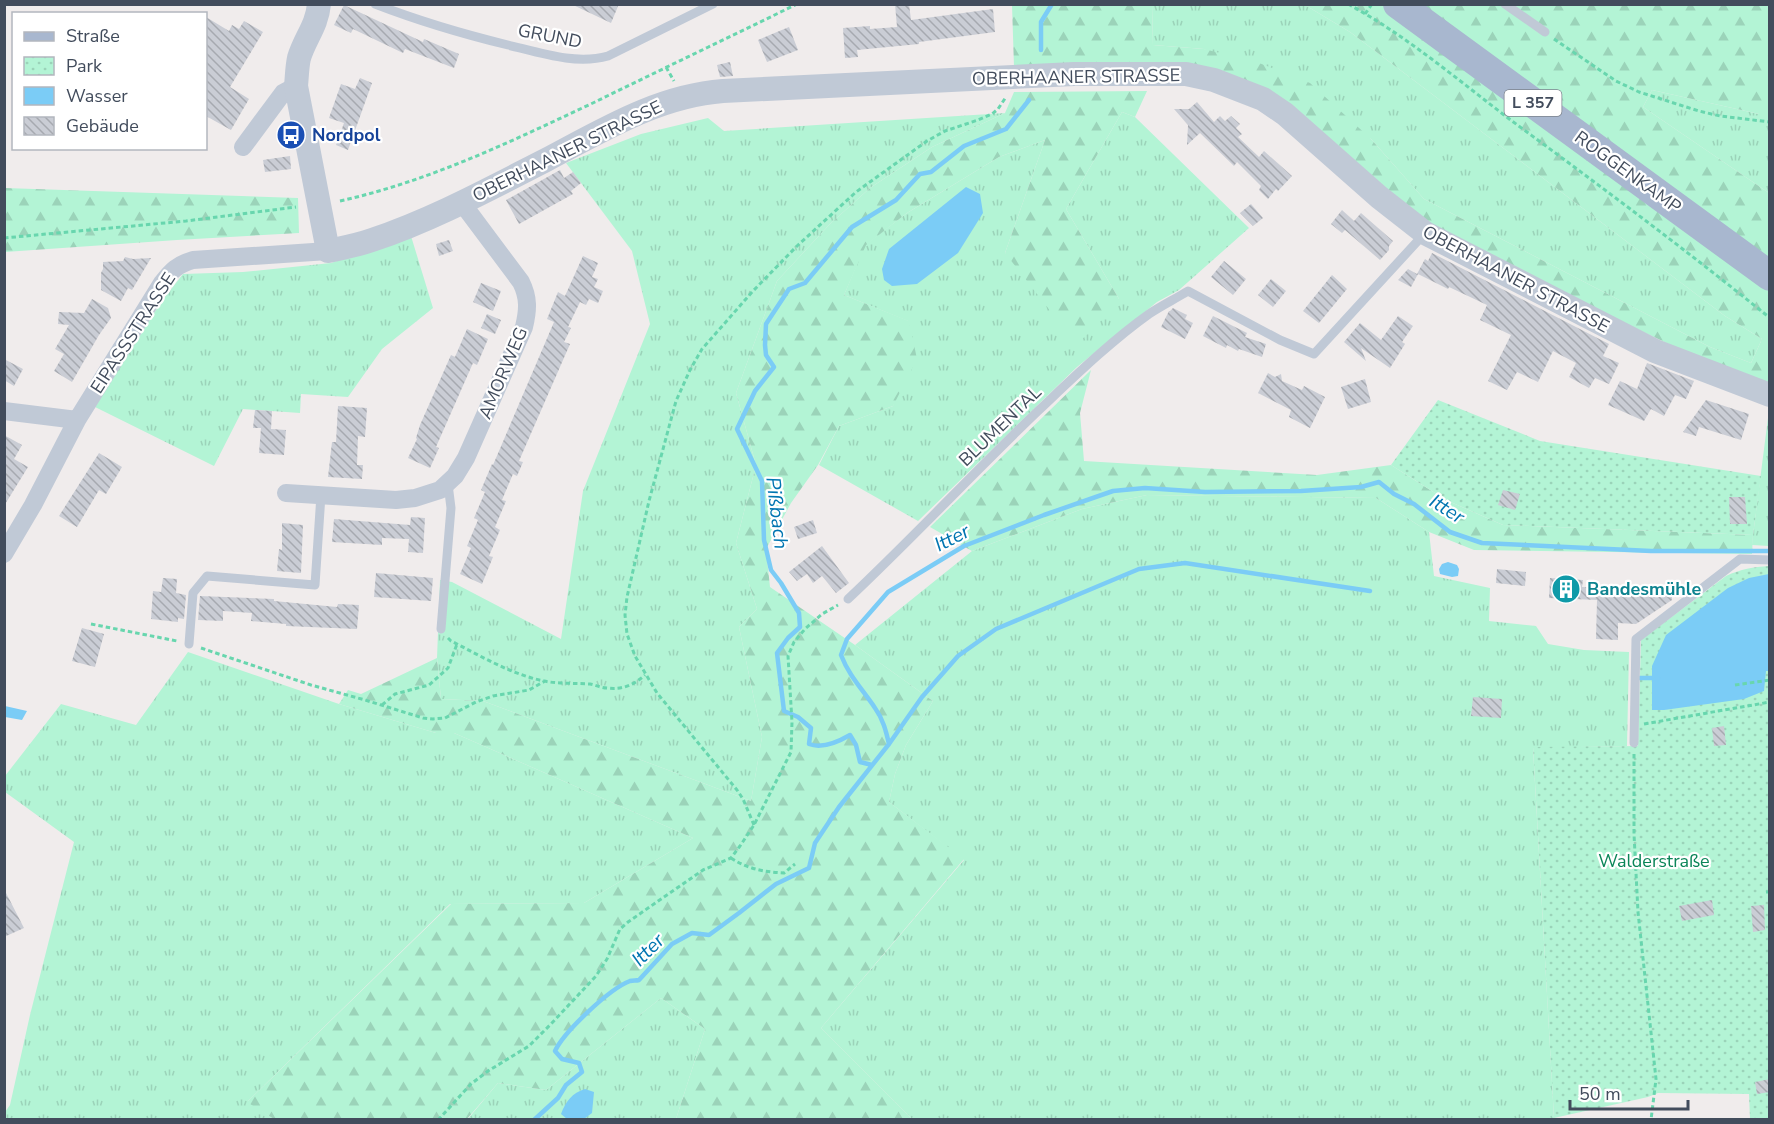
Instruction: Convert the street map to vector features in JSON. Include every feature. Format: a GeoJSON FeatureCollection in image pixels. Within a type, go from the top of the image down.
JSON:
{"type":"FeatureCollection","features":[{"type":"Feature","properties":{"kind":"main road","name":"ROGGENKAMP"},"geometry":{"type":"LineString","coordinates":[[1398,4],[1770,276]]}},
{"type":"Feature","properties":{"kind":"street"},"geometry":{"type":"LineString","coordinates":[[319,4],[315,24],[300,56],[297,86],[328,251]]}},
{"type":"Feature","properties":{"kind":"street","name":"OBERHAANER STRASSE"},"geometry":{"type":"LineString","coordinates":[[328,251],[371,241],[462,203],[636,113],[663,102],[684,97],[723,91],[1074,74],[1186,74],[1214,80],[1263,99],[1285,114],[1378,196],[1425,233],[1655,351],[1770,395]]}},
{"type":"Feature","properties":{"kind":"street"},"geometry":{"type":"LineString","coordinates":[[243,147],[283,93],[297,86]]}},
{"type":"Feature","properties":{"kind":"street","name":"AMORWEG"},"geometry":{"type":"LineString","coordinates":[[286,493],[396,500],[415,498],[434,493],[448,484],[466,459],[524,327],[528,302],[521,282],[462,203]]}},
{"type":"Feature","properties":{"kind":"street","name":"EIPASSSTRASSE"},"geometry":{"type":"LineString","coordinates":[[4,554],[33,506],[77,420],[172,269],[193,260],[328,251]]}},
{"type":"Feature","properties":{"kind":"street"},"geometry":{"type":"LineString","coordinates":[[4,411],[77,420]]}},
{"type":"Feature","properties":{"kind":"lane","name":"GRUND"},"geometry":{"type":"LineString","coordinates":[[375,4],[448,30],[578,60],[594,60],[608,56],[713,4]]}},
{"type":"Feature","properties":{"kind":"lane"},"geometry":{"type":"LineString","coordinates":[[1505,4],[1545,32]]}},
{"type":"Feature","properties":{"kind":"lane","name":"BLUMENTAL"},"geometry":{"type":"LineString","coordinates":[[848,599],[1054,396],[1148,315],[1188,291],[1280,340],[1314,354],[1425,233]]}},
{"type":"Feature","properties":{"kind":"lane"},"geometry":{"type":"LineString","coordinates":[[441,629],[450,508],[448,484]]}},
{"type":"Feature","properties":{"kind":"lane"},"geometry":{"type":"LineString","coordinates":[[189,644],[193,593],[207,576],[315,585],[321,495]]}},
{"type":"Feature","properties":{"kind":"lane"},"geometry":{"type":"LineString","coordinates":[[1634,743],[1636,639],[1740,560],[1770,560]]}},
{"type":"Feature","properties":{"kind":"path"},"geometry":{"type":"LineString","coordinates":[[340,201],[378,193],[413,182],[481,155],[797,4]]}},
{"type":"Feature","properties":{"kind":"path"},"geometry":{"type":"LineString","coordinates":[[1348,4],[1408,44],[1625,205],[1770,318]]}},
{"type":"Feature","properties":{"kind":"path"},"geometry":{"type":"LineString","coordinates":[[1365,14],[1372,4]]}},
{"type":"Feature","properties":{"kind":"path"},"geometry":{"type":"LineString","coordinates":[[1545,32],[1616,81],[1639,92],[1720,116],[1770,122]]}},
{"type":"Feature","properties":{"kind":"path"},"geometry":{"type":"LineString","coordinates":[[754,825],[737,790],[669,708],[645,675],[627,634],[625,615],[627,597],[649,501],[676,401],[702,349],[753,291],[797,246],[847,200],[927,141],[945,131],[978,120],[996,111],[1006,95],[1010,77]]}},
{"type":"Feature","properties":{"kind":"path"},"geometry":{"type":"LineString","coordinates":[[4,238],[186,221],[296,207]]}},
{"type":"Feature","properties":{"kind":"path"},"geometry":{"type":"LineString","coordinates":[[438,1119],[471,1084],[529,1046],[551,1024],[596,976],[621,929],[628,922],[703,870],[730,858],[740,846],[754,825],[791,752],[792,705],[788,657],[794,642],[822,614],[848,599]]}},
{"type":"Feature","properties":{"kind":"path"},"geometry":{"type":"LineString","coordinates":[[91,624],[189,644],[311,685],[423,718],[445,718],[492,696],[529,690],[545,681]]}},
{"type":"Feature","properties":{"kind":"path"},"geometry":{"type":"LineString","coordinates":[[382,705],[395,694],[429,685],[448,668],[457,644],[504,668],[545,681],[593,684],[614,688],[628,687],[645,675]]}},
{"type":"Feature","properties":{"kind":"path"},"geometry":{"type":"LineString","coordinates":[[1735,685],[1770,680]]}},
{"type":"Feature","properties":{"kind":"path"},"geometry":{"type":"LineString","coordinates":[[1633,726],[1770,702]]}},
{"type":"Feature","properties":{"kind":"path"},"geometry":{"type":"LineString","coordinates":[[1634,743],[1634,834],[1638,912],[1656,1079],[1651,1119]]}},
{"type":"Feature","properties":{"kind":"path"},"geometry":{"type":"LineString","coordinates":[[730,858],[742,866],[768,872],[784,873],[795,864]]}},
{"type":"Feature","properties":{"kind":"green space"},"geometry":{"type":"Polygon","coordinates":[[[1012,5],[1152,5],[1153,45],[1204,49],[1259,63],[1310,83],[1371,139],[1424,199],[1710,347],[1751,363],[1762,339],[1725,316],[1350,32],[1305,5],[1385,5],[1769,290],[1769,384],[1704,361],[1431,230],[1260,88],[1014,67],[1012,5]]]}},
{"type":"Feature","properties":{"kind":"green space"},"geometry":{"type":"Polygon","coordinates":[[[1152,5],[1305,5],[1350,32],[1725,316],[1762,339],[1751,363],[1710,347],[1424,199],[1371,139],[1204,49],[1153,45],[1152,5]]]}},
{"type":"Feature","properties":{"kind":"green space"},"geometry":{"type":"Polygon","coordinates":[[[1419,5],[1769,5],[1769,114],[1759,114],[1652,90],[1643,107],[1769,193],[1769,271],[1419,5]]]}},
{"type":"Feature","properties":{"kind":"green space"},"geometry":{"type":"Polygon","coordinates":[[[1652,90],[1759,114],[1769,114],[1769,193],[1643,107],[1652,90]]]}},
{"type":"Feature","properties":{"kind":"green space"},"geometry":{"type":"Polygon","coordinates":[[[1147,91],[1135,117],[1122,112],[1066,209],[1119,299],[1077,345],[1005,253],[1045,140],[999,157],[907,213],[866,245],[844,295],[909,321],[917,359],[893,406],[839,426],[818,465],[791,503],[766,549],[770,587],[933,701],[906,745],[895,774],[889,802],[964,859],[821,1028],[912,1119],[676,1119],[705,1029],[661,998],[546,1090],[498,1083],[467,1119],[274,1119],[247,1102],[451,904],[584,903],[693,838],[454,733],[436,733],[339,704],[348,690],[361,694],[437,658],[441,699],[483,701],[751,801],[762,737],[739,627],[757,609],[736,543],[756,465],[736,393],[777,281],[830,224],[870,188],[932,147],[1005,113],[1014,92],[1147,91]]]}},
{"type":"Feature","properties":{"kind":"green space"},"geometry":{"type":"Polygon","coordinates":[[[1122,112],[1135,117],[1249,228],[1179,290],[1157,302],[1077,367],[918,521],[819,465],[839,426],[893,406],[908,321],[844,295],[865,245],[907,213],[999,157],[1045,140],[1005,253],[1119,299],[1066,209],[1122,112]]]}},
{"type":"Feature","properties":{"kind":"green space"},"geometry":{"type":"Polygon","coordinates":[[[1005,113],[932,147],[870,188],[830,224],[777,281],[736,393],[756,465],[736,543],[757,609],[739,627],[762,737],[751,801],[483,701],[441,699],[437,658],[440,580],[452,582],[561,639],[583,491],[650,324],[632,251],[566,163],[641,134],[708,118],[724,131],[1005,113]]]}},
{"type":"Feature","properties":{"kind":"green space"},"geometry":{"type":"Polygon","coordinates":[[[5,188],[298,198],[299,233],[5,252],[5,188]]]}},
{"type":"Feature","properties":{"kind":"green space"},"geometry":{"type":"Polygon","coordinates":[[[411,236],[433,308],[382,349],[348,397],[301,394],[300,413],[243,409],[214,466],[95,407],[161,302],[183,274],[243,272],[331,263],[411,236]]]}},
{"type":"Feature","properties":{"kind":"green space"},"geometry":{"type":"Polygon","coordinates":[[[1091,370],[1080,413],[1084,461],[1317,475],[1391,465],[1446,500],[1503,525],[1753,535],[1752,554],[1474,550],[1429,532],[1376,498],[1147,495],[1082,509],[972,551],[930,527],[1091,370]]]}},
{"type":"Feature","properties":{"kind":"green space"},"geometry":{"type":"Polygon","coordinates":[[[1438,400],[1540,441],[1761,476],[1753,535],[1503,525],[1446,500],[1391,465],[1438,400]]]}},
{"type":"Feature","properties":{"kind":"green space"},"geometry":{"type":"Polygon","coordinates":[[[1769,410],[1769,546],[1752,545],[1753,535],[1769,410]]]}},
{"type":"Feature","properties":{"kind":"green space"},"geometry":{"type":"Polygon","coordinates":[[[1147,495],[1376,498],[1429,532],[1434,576],[1490,588],[1489,621],[1536,626],[1548,644],[1584,650],[1629,652],[1627,746],[1533,748],[1554,1118],[1546,1120],[912,1119],[821,1028],[964,860],[889,802],[895,774],[906,745],[933,701],[855,645],[972,551],[1082,509],[1147,495]]]}},
{"type":"Feature","properties":{"kind":"green space","name":"Walderstraße"},"geometry":{"type":"Polygon","coordinates":[[[1769,566],[1769,1119],[1750,1119],[1749,1094],[1658,1093],[1554,1118],[1533,747],[1638,746],[1641,640],[1726,576],[1747,569],[1769,566]]]}},
{"type":"Feature","properties":{"kind":"green space"},"geometry":{"type":"Polygon","coordinates":[[[188,652],[339,704],[436,733],[454,733],[693,838],[584,903],[450,904],[248,1101],[274,1119],[5,1119],[74,842],[5,792],[5,776],[61,704],[136,725],[188,652]]]}},
{"type":"Feature","properties":{"kind":"green space"},"geometry":{"type":"Polygon","coordinates":[[[661,998],[705,1029],[676,1119],[467,1120],[498,1083],[546,1090],[661,998]]]}},
{"type":"Feature","properties":{"kind":"water"},"geometry":{"type":"Polygon","coordinates":[[[966,187],[980,194],[983,213],[958,253],[917,284],[892,286],[884,280],[882,269],[889,249],[966,187]]]}},
{"type":"Feature","properties":{"kind":"water"},"geometry":{"type":"Polygon","coordinates":[[[1448,562],[1457,565],[1458,576],[1440,574],[1439,569],[1442,564],[1448,562]]]}},
{"type":"Feature","properties":{"kind":"water"},"geometry":{"type":"Polygon","coordinates":[[[1769,574],[1770,671],[1766,671],[1764,691],[1744,699],[1652,710],[1652,666],[1666,635],[1728,588],[1749,578],[1769,574]]]}},
{"type":"Feature","properties":{"kind":"water"},"geometry":{"type":"Polygon","coordinates":[[[5,706],[27,711],[22,720],[5,717],[5,706]]]}},
{"type":"Feature","properties":{"kind":"water"},"geometry":{"type":"Polygon","coordinates":[[[585,1089],[594,1092],[592,1113],[584,1119],[567,1119],[561,1114],[565,1105],[573,1095],[585,1089]]]}},
{"type":"Feature","properties":{"kind":"building"},"geometry":{"type":"Polygon","coordinates":[[[571,4],[619,4],[611,23],[571,4]]]}},
{"type":"Feature","properties":{"kind":"building"},"geometry":{"type":"Polygon","coordinates":[[[895,4],[909,4],[911,20],[993,9],[995,32],[919,42],[919,44],[857,50],[858,57],[845,58],[843,28],[897,27],[895,4]]]}},
{"type":"Feature","properties":{"kind":"building"},"geometry":{"type":"Polygon","coordinates":[[[344,5],[423,42],[424,39],[459,54],[454,68],[405,49],[403,53],[353,29],[351,33],[334,25],[344,5]]]}},
{"type":"Feature","properties":{"kind":"building"},"geometry":{"type":"Polygon","coordinates":[[[207,18],[229,31],[232,25],[239,29],[244,21],[263,32],[230,87],[249,99],[231,130],[207,117],[207,18]]]}},
{"type":"Feature","properties":{"kind":"building"},"geometry":{"type":"Polygon","coordinates":[[[789,27],[798,50],[767,62],[758,40],[789,27]]]}},
{"type":"Feature","properties":{"kind":"building"},"geometry":{"type":"Polygon","coordinates":[[[730,62],[733,76],[720,77],[717,65],[730,62]]]}},
{"type":"Feature","properties":{"kind":"building"},"geometry":{"type":"Polygon","coordinates":[[[360,78],[372,83],[348,150],[336,145],[344,123],[329,118],[341,84],[355,89],[360,78]]]}},
{"type":"Feature","properties":{"kind":"building"},"geometry":{"type":"Polygon","coordinates":[[[1197,102],[1214,122],[1220,116],[1225,121],[1231,116],[1240,124],[1236,128],[1242,134],[1238,137],[1259,157],[1264,151],[1292,176],[1268,199],[1259,190],[1261,186],[1237,162],[1234,166],[1200,133],[1187,145],[1188,125],[1174,109],[1189,109],[1197,102]]]}},
{"type":"Feature","properties":{"kind":"building"},"geometry":{"type":"Polygon","coordinates":[[[290,156],[291,169],[265,172],[263,160],[290,156]]]}},
{"type":"Feature","properties":{"kind":"building"},"geometry":{"type":"Polygon","coordinates":[[[560,170],[564,178],[573,172],[581,183],[571,191],[573,194],[519,224],[506,200],[560,170]]]}},
{"type":"Feature","properties":{"kind":"building"},"geometry":{"type":"Polygon","coordinates":[[[1251,204],[1263,218],[1253,226],[1240,213],[1251,204]]]}},
{"type":"Feature","properties":{"kind":"building"},"geometry":{"type":"Polygon","coordinates":[[[1342,210],[1354,221],[1361,213],[1393,241],[1380,260],[1345,230],[1342,233],[1331,224],[1342,210]]]}},
{"type":"Feature","properties":{"kind":"building"},"geometry":{"type":"Polygon","coordinates":[[[449,240],[453,251],[439,256],[436,244],[449,240]]]}},
{"type":"Feature","properties":{"kind":"building"},"geometry":{"type":"Polygon","coordinates":[[[1432,253],[1609,344],[1603,356],[1619,363],[1609,384],[1595,378],[1589,388],[1569,377],[1576,363],[1553,351],[1538,382],[1517,372],[1507,390],[1488,381],[1511,335],[1480,320],[1487,305],[1418,274],[1411,287],[1398,280],[1408,269],[1417,274],[1425,259],[1428,261],[1432,253]]]}},
{"type":"Feature","properties":{"kind":"building"},"geometry":{"type":"Polygon","coordinates":[[[583,256],[598,263],[592,277],[598,279],[594,287],[603,291],[598,303],[589,299],[586,305],[580,302],[568,327],[571,328],[564,342],[570,344],[519,461],[523,462],[517,476],[513,474],[502,500],[506,501],[495,527],[500,530],[489,556],[493,557],[482,584],[460,574],[471,548],[467,546],[478,520],[474,518],[485,492],[481,490],[554,322],[547,319],[558,292],[565,296],[583,256]]]}},
{"type":"Feature","properties":{"kind":"building"},"geometry":{"type":"Polygon","coordinates":[[[125,257],[151,258],[132,290],[128,288],[121,301],[101,290],[101,273],[103,262],[123,261],[125,257]]]}},
{"type":"Feature","properties":{"kind":"building"},"geometry":{"type":"Polygon","coordinates":[[[1224,261],[1246,279],[1233,295],[1211,277],[1224,261]]]}},
{"type":"Feature","properties":{"kind":"building"},"geometry":{"type":"Polygon","coordinates":[[[1332,275],[1347,289],[1319,323],[1303,311],[1332,275]]]}},
{"type":"Feature","properties":{"kind":"building"},"geometry":{"type":"Polygon","coordinates":[[[1271,279],[1286,291],[1273,307],[1258,295],[1271,279]]]}},
{"type":"Feature","properties":{"kind":"building"},"geometry":{"type":"Polygon","coordinates":[[[481,283],[501,291],[493,311],[473,302],[481,283]]]}},
{"type":"Feature","properties":{"kind":"building"},"geometry":{"type":"Polygon","coordinates":[[[92,299],[108,308],[111,318],[72,382],[54,371],[64,354],[55,349],[69,325],[58,324],[59,312],[84,313],[92,299]]]}},
{"type":"Feature","properties":{"kind":"building"},"geometry":{"type":"Polygon","coordinates":[[[1173,308],[1187,315],[1185,319],[1193,323],[1185,339],[1161,327],[1173,308]]]}},
{"type":"Feature","properties":{"kind":"building"},"geometry":{"type":"Polygon","coordinates":[[[487,314],[501,320],[495,334],[481,328],[487,314]]]}},
{"type":"Feature","properties":{"kind":"building"},"geometry":{"type":"Polygon","coordinates":[[[1213,316],[1247,333],[1245,337],[1266,344],[1262,357],[1239,349],[1238,351],[1227,345],[1226,348],[1203,336],[1213,316]]]}},
{"type":"Feature","properties":{"kind":"building"},"geometry":{"type":"Polygon","coordinates":[[[1398,316],[1413,326],[1402,342],[1405,344],[1390,368],[1361,348],[1366,361],[1344,342],[1360,323],[1381,340],[1398,316]]]}},
{"type":"Feature","properties":{"kind":"building"},"geometry":{"type":"Polygon","coordinates":[[[467,329],[488,339],[477,365],[473,363],[436,447],[439,448],[430,468],[408,458],[451,355],[455,357],[467,329]]]}},
{"type":"Feature","properties":{"kind":"building"},"geometry":{"type":"Polygon","coordinates":[[[4,359],[23,369],[14,386],[4,380],[4,359]]]}},
{"type":"Feature","properties":{"kind":"building"},"geometry":{"type":"Polygon","coordinates":[[[1647,363],[1694,381],[1686,399],[1675,395],[1664,416],[1651,409],[1644,421],[1608,405],[1620,381],[1637,389],[1647,363]]]}},
{"type":"Feature","properties":{"kind":"building"},"geometry":{"type":"Polygon","coordinates":[[[1268,373],[1275,377],[1281,374],[1282,381],[1302,390],[1304,386],[1325,397],[1310,428],[1289,417],[1291,410],[1258,393],[1268,373]]]}},
{"type":"Feature","properties":{"kind":"building"},"geometry":{"type":"Polygon","coordinates":[[[1365,379],[1371,402],[1348,409],[1341,387],[1365,379]]]}},
{"type":"Feature","properties":{"kind":"building"},"geometry":{"type":"Polygon","coordinates":[[[1706,400],[1749,414],[1741,440],[1699,427],[1696,436],[1683,432],[1706,400]]]}},
{"type":"Feature","properties":{"kind":"building"},"geometry":{"type":"Polygon","coordinates":[[[338,406],[367,408],[365,437],[358,436],[357,465],[363,465],[362,479],[328,477],[332,442],[336,442],[338,406]]]}},
{"type":"Feature","properties":{"kind":"building"},"geometry":{"type":"Polygon","coordinates":[[[255,410],[272,411],[271,429],[286,430],[284,455],[259,453],[261,428],[253,428],[255,410]]]}},
{"type":"Feature","properties":{"kind":"building"},"geometry":{"type":"Polygon","coordinates":[[[4,435],[22,445],[14,459],[28,467],[4,506],[4,435]]]}},
{"type":"Feature","properties":{"kind":"building"},"geometry":{"type":"Polygon","coordinates":[[[99,453],[122,467],[106,494],[99,490],[77,527],[59,516],[99,453]]]}},
{"type":"Feature","properties":{"kind":"building"},"geometry":{"type":"Polygon","coordinates":[[[1503,490],[1520,494],[1515,510],[1498,505],[1503,490]]]}},
{"type":"Feature","properties":{"kind":"building"},"geometry":{"type":"Polygon","coordinates":[[[1729,497],[1745,497],[1747,524],[1730,524],[1729,497]]]}},
{"type":"Feature","properties":{"kind":"building"},"geometry":{"type":"Polygon","coordinates":[[[411,517],[425,518],[423,553],[408,552],[409,539],[382,538],[382,545],[332,542],[334,519],[410,525],[411,517]]]}},
{"type":"Feature","properties":{"kind":"building"},"geometry":{"type":"Polygon","coordinates":[[[813,520],[817,533],[798,539],[794,527],[813,520]]]}},
{"type":"Feature","properties":{"kind":"building"},"geometry":{"type":"Polygon","coordinates":[[[282,523],[303,525],[301,573],[277,571],[279,549],[282,550],[282,523]]]}},
{"type":"Feature","properties":{"kind":"building"},"geometry":{"type":"Polygon","coordinates":[[[822,546],[849,583],[836,593],[822,576],[813,583],[807,574],[797,581],[789,572],[822,546]]]}},
{"type":"Feature","properties":{"kind":"building"},"geometry":{"type":"Polygon","coordinates":[[[1497,569],[1526,572],[1525,586],[1496,583],[1497,569]]]}},
{"type":"Feature","properties":{"kind":"building"},"geometry":{"type":"Polygon","coordinates":[[[376,573],[433,578],[431,601],[374,597],[376,573]]]}},
{"type":"Feature","properties":{"kind":"building"},"geometry":{"type":"Polygon","coordinates":[[[163,578],[177,579],[176,593],[186,595],[184,619],[178,618],[178,622],[151,619],[153,591],[161,592],[163,578]]]}},
{"type":"Feature","properties":{"kind":"building"},"geometry":{"type":"Polygon","coordinates":[[[1550,578],[1583,580],[1582,587],[1652,589],[1672,585],[1672,600],[1636,624],[1618,623],[1618,640],[1596,639],[1597,600],[1549,598],[1550,578]]]}},
{"type":"Feature","properties":{"kind":"building"},"geometry":{"type":"Polygon","coordinates":[[[200,596],[274,599],[274,601],[337,607],[338,604],[359,605],[357,629],[286,626],[286,624],[251,621],[252,613],[223,611],[223,621],[198,620],[200,596]]]}},
{"type":"Feature","properties":{"kind":"building"},"geometry":{"type":"Polygon","coordinates":[[[82,628],[104,634],[95,667],[72,661],[82,628]]]}},
{"type":"Feature","properties":{"kind":"building"},"geometry":{"type":"Polygon","coordinates":[[[1473,697],[1502,699],[1501,718],[1471,716],[1473,697]]]}},
{"type":"Feature","properties":{"kind":"building"},"geometry":{"type":"Polygon","coordinates":[[[1724,726],[1726,745],[1714,746],[1712,728],[1724,726]]]}},
{"type":"Feature","properties":{"kind":"building"},"geometry":{"type":"Polygon","coordinates":[[[4,889],[24,928],[4,937],[4,889]]]}},
{"type":"Feature","properties":{"kind":"building"},"geometry":{"type":"Polygon","coordinates":[[[1712,900],[1714,915],[1682,921],[1679,906],[1712,900]]]}},
{"type":"Feature","properties":{"kind":"building"},"geometry":{"type":"Polygon","coordinates":[[[1764,905],[1765,930],[1753,932],[1751,906],[1764,905]]]}},
{"type":"Feature","properties":{"kind":"building"},"geometry":{"type":"Polygon","coordinates":[[[1770,1079],[1770,1092],[1757,1094],[1755,1082],[1770,1079]]]}},
{"type":"Feature","properties":{"kind":"waterway","name":"Pißbach"},"geometry":{"type":"LineString","coordinates":[[1041,50],[1041,22],[1052,4]]}},
{"type":"Feature","properties":{"kind":"waterway","name":"Pißbach"},"geometry":{"type":"LineString","coordinates":[[872,765],[860,762],[856,745],[850,735],[825,745],[809,744],[811,728],[798,717],[784,711],[777,653],[800,627],[799,613],[771,570],[764,540],[762,481],[737,429],[755,391],[774,367],[766,355],[766,324],[789,289],[805,283],[852,227],[896,200],[920,174],[931,172],[964,146],[1006,129],[1029,100]]}},
{"type":"Feature","properties":{"kind":"waterway","name":"Itter"},"geometry":{"type":"LineString","coordinates":[[534,1120],[558,1098],[566,1085],[582,1072],[579,1063],[562,1059],[555,1051],[588,1012],[621,986],[630,981],[639,980],[672,944],[692,933],[709,935],[776,884],[809,868],[815,843],[839,807],[889,744],[880,716],[844,663],[841,655],[847,639],[888,592],[964,546],[1113,491],[1145,488],[1205,492],[1301,491],[1361,487],[1379,482],[1394,494],[1414,504],[1450,532],[1482,543],[1651,551],[1770,551]]}},
{"type":"Feature","properties":{"kind":"waterway"},"geometry":{"type":"LineString","coordinates":[[889,744],[922,697],[958,656],[996,629],[1139,569],[1185,563],[1370,591]]}},
{"type":"Feature","properties":{"kind":"waterway"},"geometry":{"type":"LineString","coordinates":[[1639,678],[1658,678]]}},
{"type":"Feature","properties":{"kind":"place","name":"Nordpol"},"geometry":{"type":"Point","coordinates":[291,135]}},
{"type":"Feature","properties":{"kind":"place","name":"Bandesmühle"},"geometry":{"type":"Point","coordinates":[1566,589]}}]}
